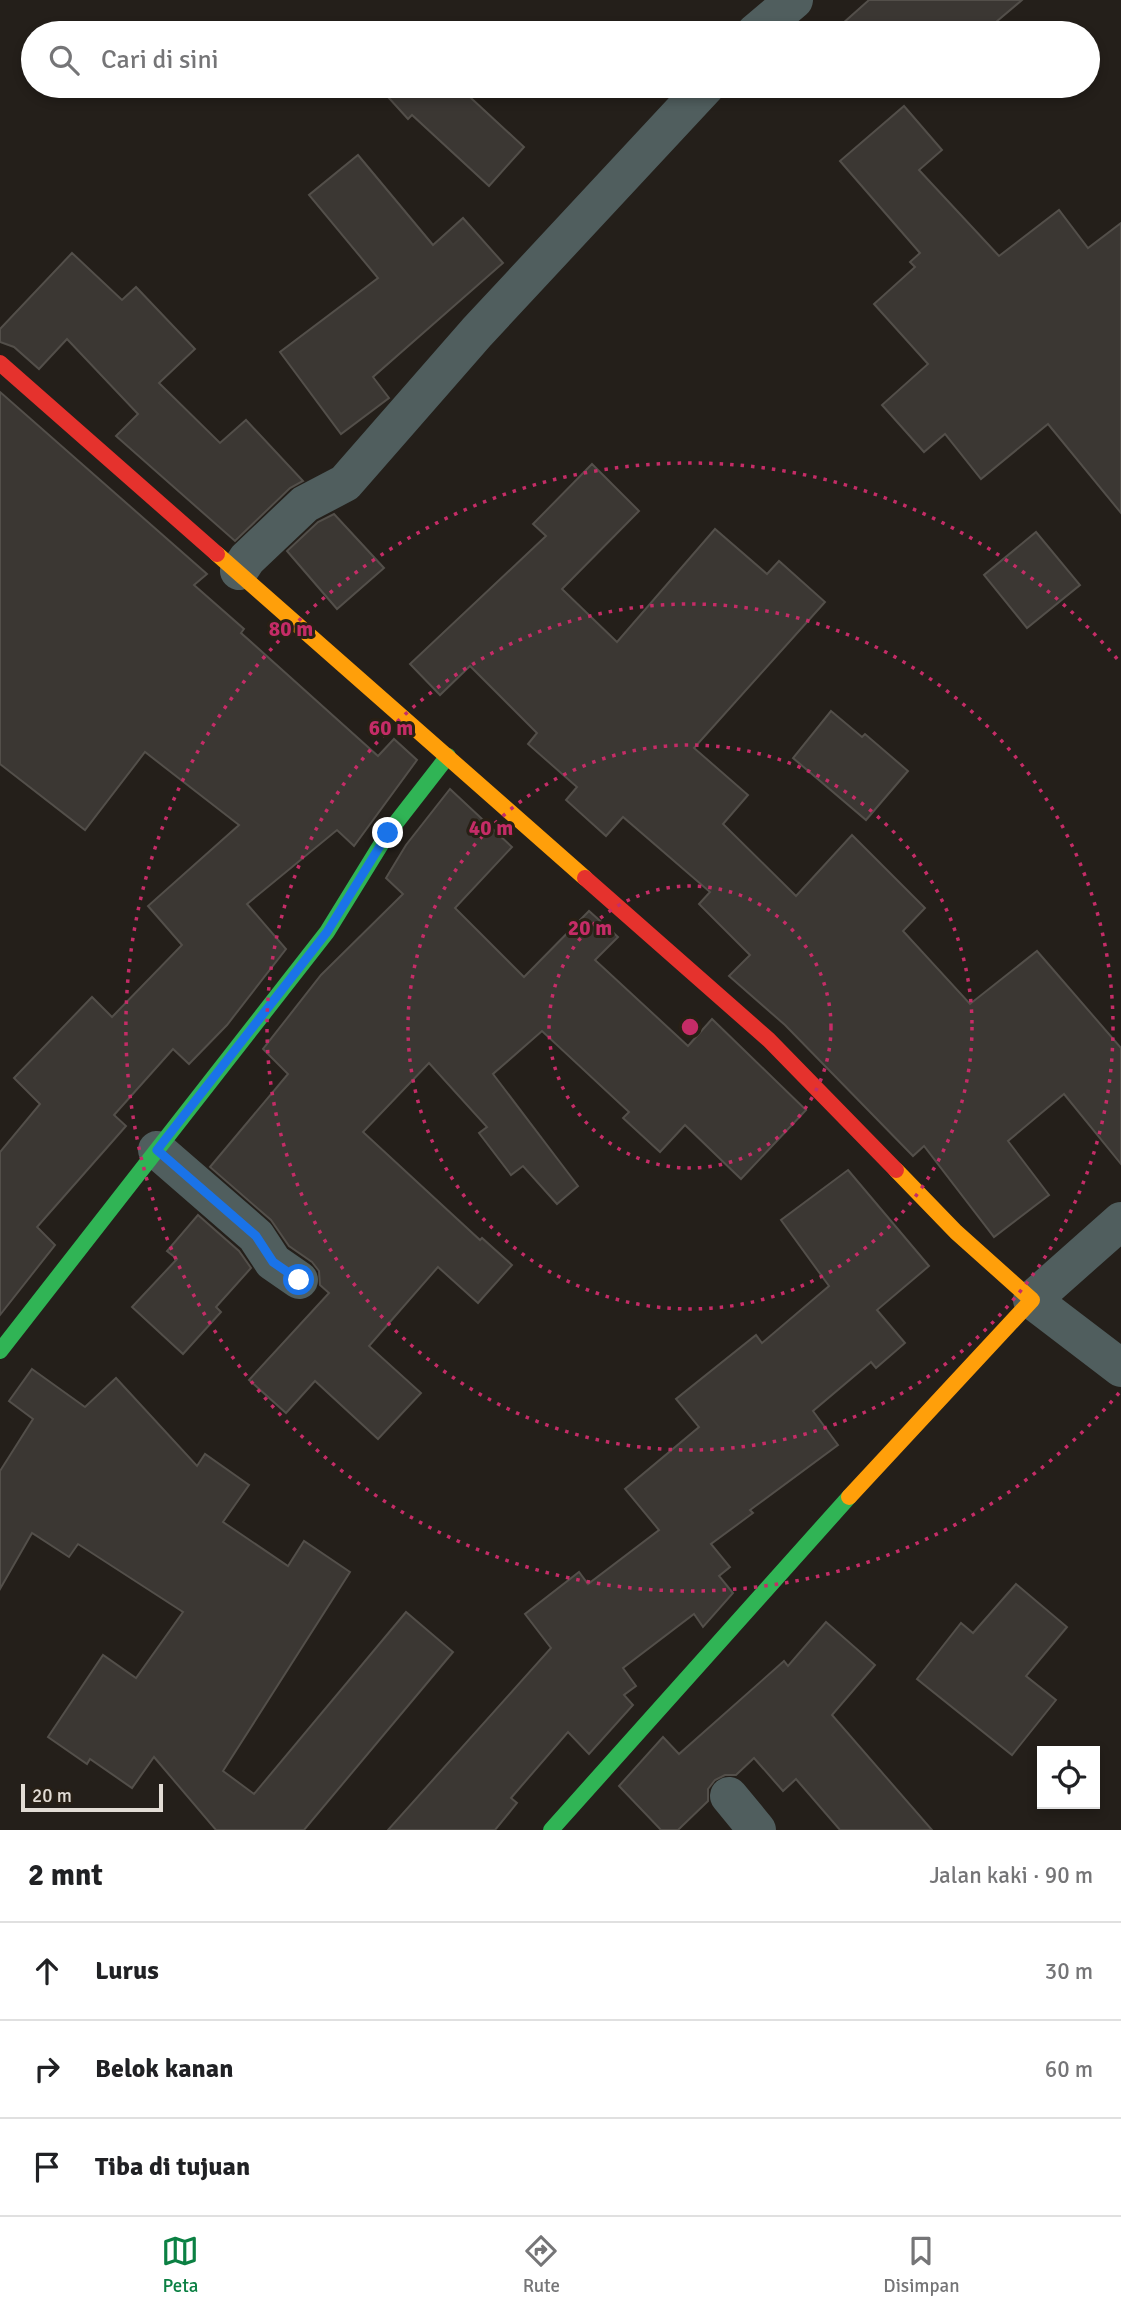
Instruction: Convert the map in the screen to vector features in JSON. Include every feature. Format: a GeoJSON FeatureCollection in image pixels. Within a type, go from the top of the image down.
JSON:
{"type":"FeatureCollection","features":[{"type":"Feature","properties":{"kind":"street"},"geometry":{"type":"LineString","coordinates":[[769,21],[794,0]]}},
{"type":"Feature","properties":{"kind":"street"},"geometry":{"type":"LineString","coordinates":[[239,571],[247,559],[305,504],[345,483],[477,332],[695,98]]}},
{"type":"Feature","properties":{"kind":"street"},"geometry":{"type":"LineString","coordinates":[[0,363],[769,1040],[956,1232],[1032,1300],[1121,1368]]}},
{"type":"Feature","properties":{"kind":"street"},"geometry":{"type":"LineString","coordinates":[[1,1349],[327,932],[388,833],[448,755]]}},
{"type":"Feature","properties":{"kind":"street"},"geometry":{"type":"LineString","coordinates":[[157,1150],[256,1236],[273,1262],[299,1280]]}},
{"type":"Feature","properties":{"kind":"street"},"geometry":{"type":"LineString","coordinates":[[551,1830],[836,1511],[1032,1300],[1121,1221]]}},
{"type":"Feature","properties":{"kind":"street"},"geometry":{"type":"LineString","coordinates":[[729,1796],[757,1830]]}},
{"type":"Feature","properties":{"kind":"building"},"geometry":{"type":"Polygon","coordinates":[[[869,0],[1022,0],[997,21],[845,21],[869,0]]]}},
{"type":"Feature","properties":{"kind":"building"},"geometry":{"type":"Polygon","coordinates":[[[389,98],[471,98],[524,147],[489,186],[412,115],[408,119],[389,98]]]}},
{"type":"Feature","properties":{"kind":"building"},"geometry":{"type":"Polygon","coordinates":[[[904,106],[942,150],[919,170],[999,256],[1059,210],[1088,248],[1121,223],[1121,513],[1048,424],[981,479],[945,434],[924,452],[882,405],[928,364],[874,304],[915,267],[910,262],[920,253],[840,161],[904,106]]]}},
{"type":"Feature","properties":{"kind":"building"},"geometry":{"type":"Polygon","coordinates":[[[358,155],[433,245],[463,218],[503,263],[373,377],[389,398],[341,434],[280,352],[378,278],[309,195],[358,155]]]}},
{"type":"Feature","properties":{"kind":"building"},"geometry":{"type":"Polygon","coordinates":[[[72,253],[122,300],[136,287],[195,349],[159,383],[220,443],[246,420],[303,481],[290,488],[235,541],[116,436],[138,414],[67,339],[39,369],[14,347],[0,342],[0,329],[72,253]]]}},
{"type":"Feature","properties":{"kind":"building"},"geometry":{"type":"Polygon","coordinates":[[[0,392],[207,574],[194,585],[244,629],[241,633],[378,756],[394,739],[417,760],[354,846],[337,830],[247,904],[286,949],[227,1025],[189,1064],[173,1049],[114,1115],[126,1126],[37,1227],[55,1245],[0,1315],[0,1152],[40,1104],[14,1078],[92,997],[112,1017],[182,945],[148,906],[239,825],[145,752],[85,830],[0,764],[0,392]]]}},
{"type":"Feature","properties":{"kind":"building"},"geometry":{"type":"Polygon","coordinates":[[[592,464],[639,511],[562,589],[617,642],[715,529],[767,574],[779,561],[825,602],[694,748],[748,795],[723,824],[796,896],[852,835],[925,908],[903,931],[970,1004],[1037,951],[1121,1048],[1121,1164],[1064,1094],[1008,1141],[1049,1195],[994,1237],[924,1146],[913,1156],[785,1025],[729,976],[750,955],[699,904],[710,892],[623,817],[606,836],[566,800],[577,787],[528,744],[537,733],[470,666],[440,695],[410,664],[546,536],[533,524],[592,464]]]}},
{"type":"Feature","properties":{"kind":"building"},"geometry":{"type":"Polygon","coordinates":[[[334,514],[384,568],[337,609],[287,551],[318,522],[334,514]]]}},
{"type":"Feature","properties":{"kind":"building"},"geometry":{"type":"Polygon","coordinates":[[[1036,532],[1080,585],[1027,628],[984,575],[1036,532]]]}},
{"type":"Feature","properties":{"kind":"building"},"geometry":{"type":"Polygon","coordinates":[[[831,711],[862,737],[865,734],[908,771],[866,820],[793,758],[831,711]]]}},
{"type":"Feature","properties":{"kind":"building"},"geometry":{"type":"Polygon","coordinates":[[[450,789],[512,847],[455,908],[524,977],[589,911],[618,937],[595,960],[688,1046],[712,1019],[806,1110],[741,1179],[685,1125],[660,1152],[623,1118],[629,1112],[542,1031],[493,1074],[578,1186],[557,1204],[523,1166],[511,1175],[479,1133],[487,1127],[429,1063],[363,1132],[480,1240],[482,1238],[512,1265],[478,1303],[438,1267],[369,1346],[421,1393],[378,1439],[315,1381],[286,1413],[249,1380],[329,1293],[320,1285],[319,1271],[312,1262],[289,1246],[271,1220],[210,1167],[288,1074],[263,1049],[321,975],[403,894],[386,878],[406,845],[450,789]]]}},
{"type":"Feature","properties":{"kind":"building"},"geometry":{"type":"Polygon","coordinates":[[[848,1170],[929,1266],[877,1310],[905,1343],[876,1368],[871,1362],[813,1411],[838,1445],[750,1510],[753,1513],[711,1544],[730,1567],[719,1576],[733,1593],[703,1627],[694,1614],[623,1668],[636,1686],[624,1695],[633,1705],[589,1754],[568,1732],[511,1798],[517,1803],[495,1830],[388,1830],[551,1648],[525,1614],[579,1572],[588,1584],[659,1530],[625,1489],[699,1427],[676,1399],[756,1335],[762,1343],[829,1286],[781,1220],[848,1170]]]}},
{"type":"Feature","properties":{"kind":"building"},"geometry":{"type":"Polygon","coordinates":[[[198,1215],[239,1251],[251,1268],[216,1307],[221,1312],[183,1354],[132,1307],[177,1259],[167,1251],[198,1215]]]}},
{"type":"Feature","properties":{"kind":"building"},"geometry":{"type":"Polygon","coordinates":[[[32,1369],[85,1407],[116,1378],[197,1466],[205,1454],[249,1485],[223,1522],[288,1566],[304,1541],[350,1572],[223,1771],[254,1794],[406,1612],[453,1652],[304,1830],[216,1830],[154,1757],[132,1788],[90,1759],[87,1764],[48,1737],[103,1655],[136,1678],[183,1612],[78,1544],[69,1557],[32,1533],[0,1589],[0,1471],[33,1419],[9,1401],[32,1369]]]}},
{"type":"Feature","properties":{"kind":"building"},"geometry":{"type":"Polygon","coordinates":[[[1016,1584],[1067,1627],[1026,1676],[1056,1700],[1012,1755],[917,1679],[961,1623],[973,1633],[1016,1584]]]}},
{"type":"Feature","properties":{"kind":"building"},"geometry":{"type":"Polygon","coordinates":[[[826,1622],[875,1665],[832,1715],[932,1830],[840,1830],[796,1779],[783,1791],[754,1758],[736,1775],[725,1775],[715,1780],[708,1789],[708,1801],[678,1830],[661,1830],[619,1786],[663,1737],[679,1754],[784,1661],[788,1666],[826,1622]]]}},
{"type":"Feature","properties":{"kind":"traffic: fast"},"geometry":{"type":"LineString","coordinates":[[0,1351],[327,932],[388,833],[448,756]]}},
{"type":"Feature","properties":{"kind":"traffic: fast"},"geometry":{"type":"LineString","coordinates":[[551,1830],[849,1497]]}},
{"type":"Feature","properties":{"kind":"traffic: slow"},"geometry":{"type":"LineString","coordinates":[[217,554],[585,878]]}},
{"type":"Feature","properties":{"kind":"traffic: slow"},"geometry":{"type":"LineString","coordinates":[[849,1497],[1032,1300],[956,1232],[896,1170]]}},
{"type":"Feature","properties":{"kind":"traffic: jam"},"geometry":{"type":"LineString","coordinates":[[0,363],[217,554]]}},
{"type":"Feature","properties":{"kind":"traffic: jam"},"geometry":{"type":"LineString","coordinates":[[585,878],[769,1040],[896,1170]]}},
{"type":"Feature","properties":{"kind":"route"},"geometry":{"type":"LineString","coordinates":[[299,1280],[273,1262],[256,1236],[157,1150],[267,1005],[327,932],[388,833]]}}]}
